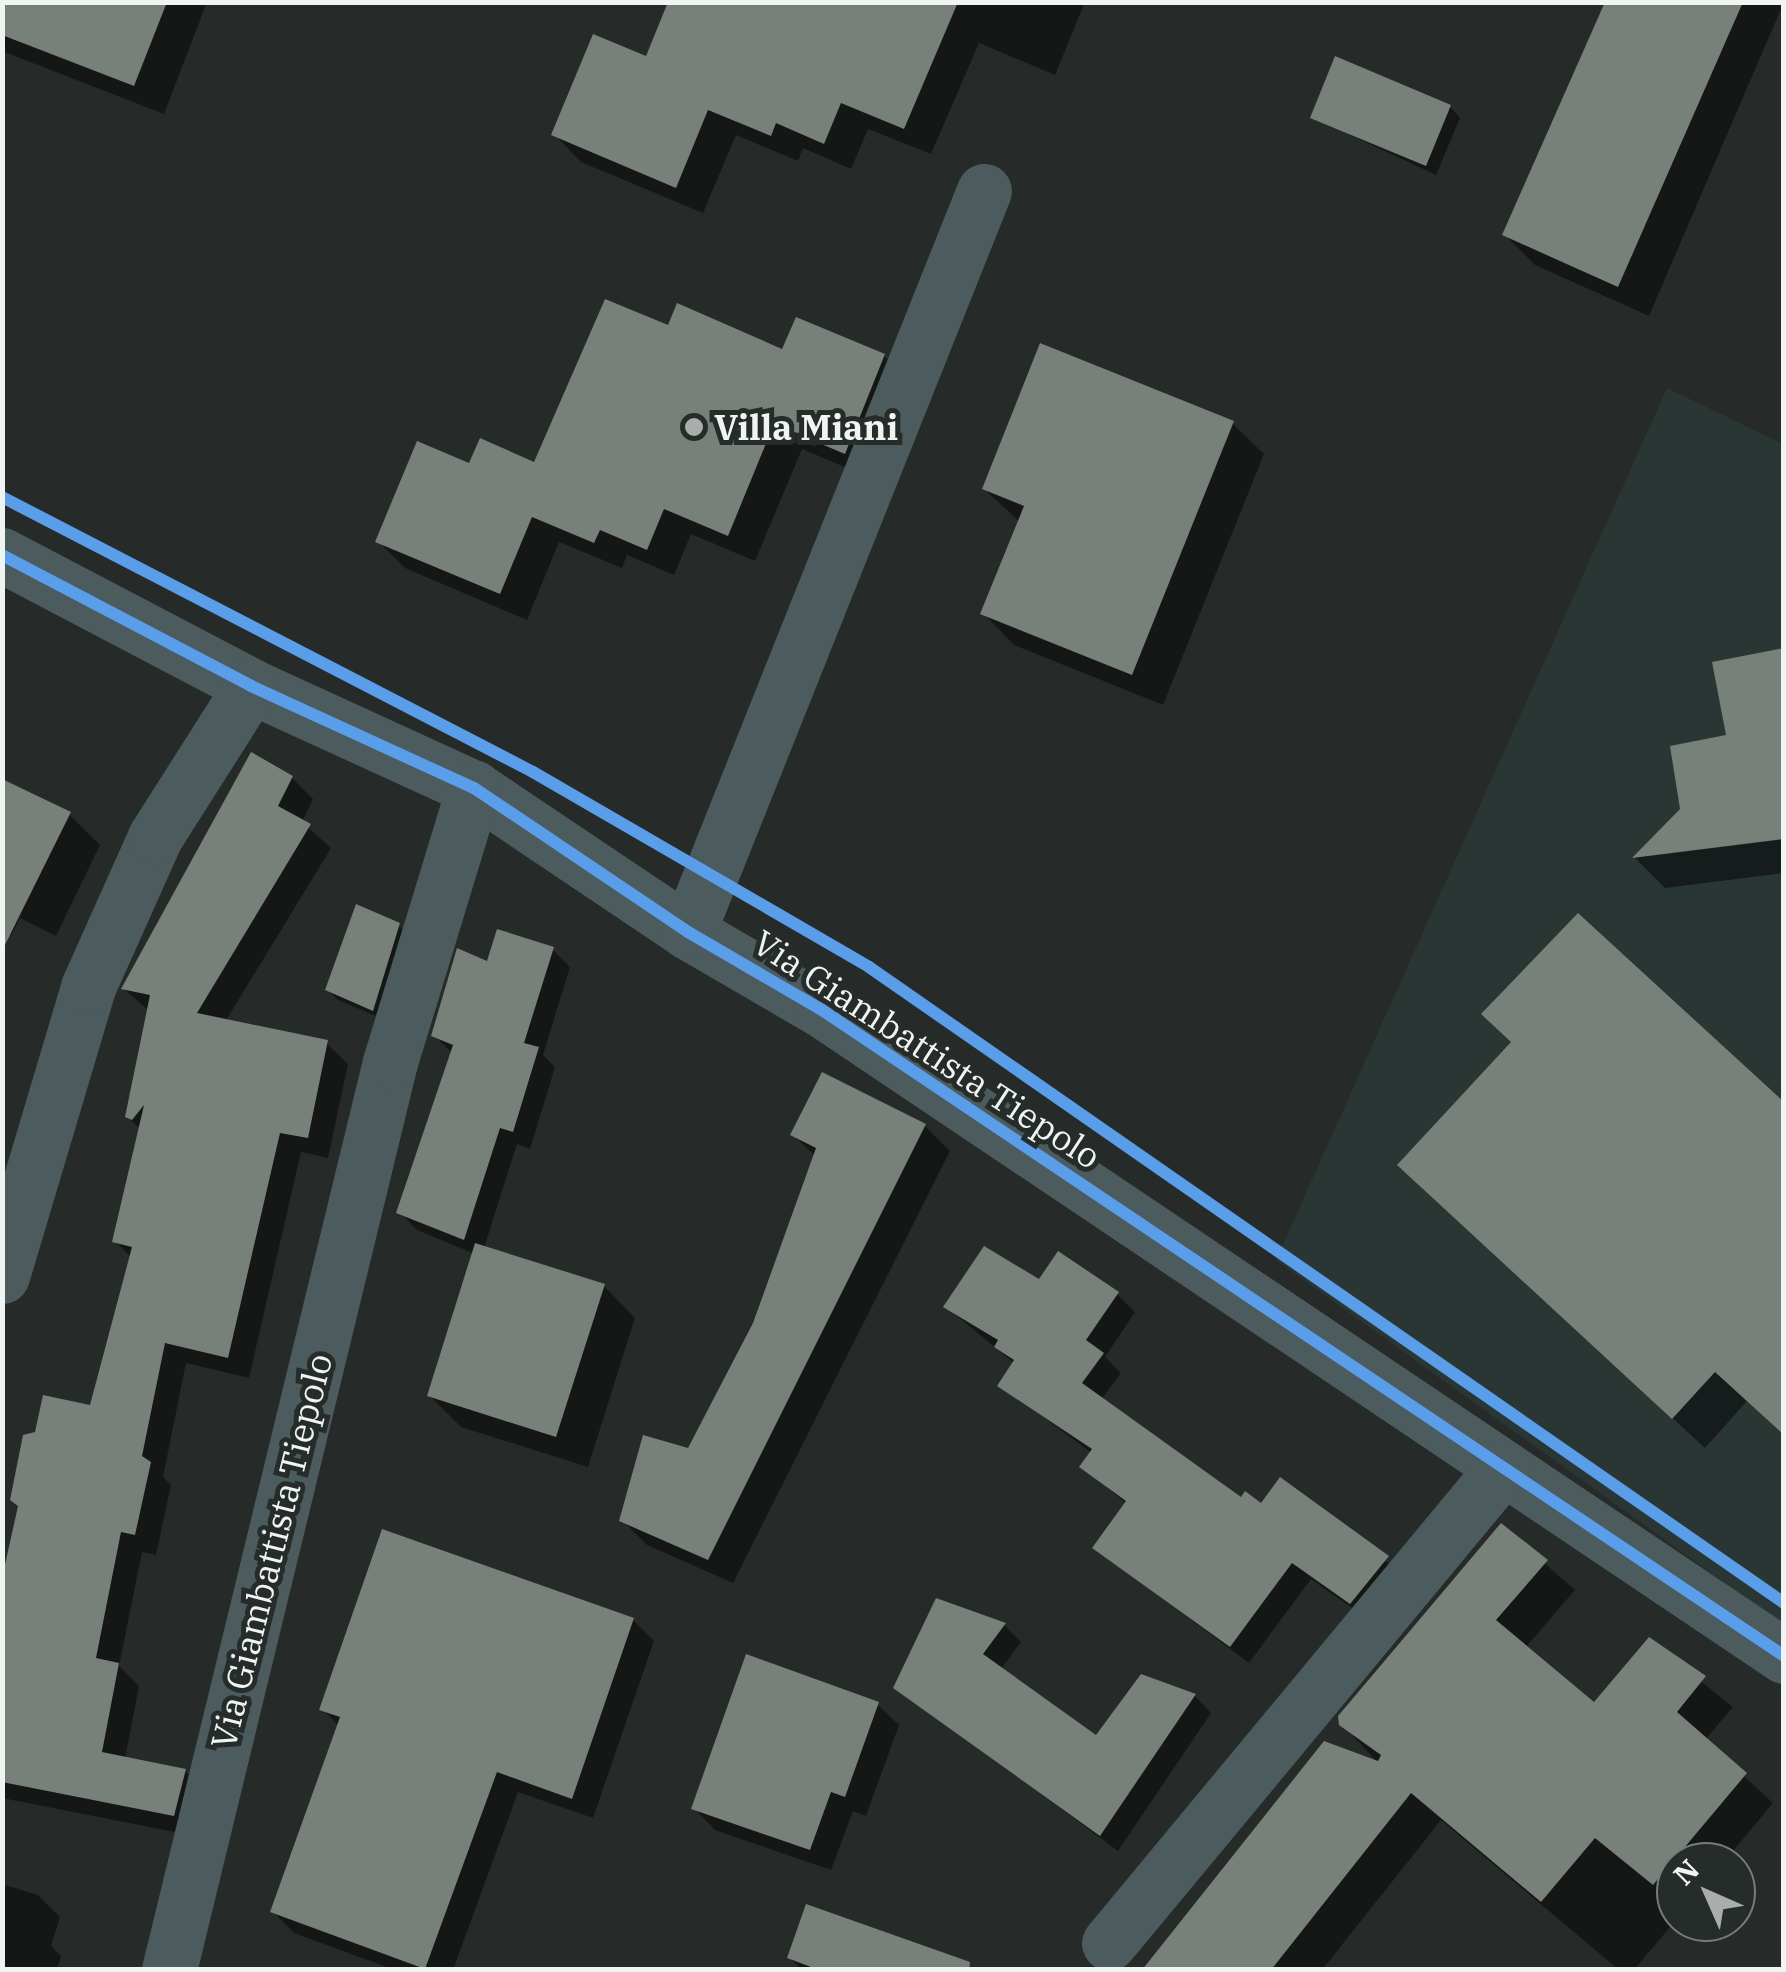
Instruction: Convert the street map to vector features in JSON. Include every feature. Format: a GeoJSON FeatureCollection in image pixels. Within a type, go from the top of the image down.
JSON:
{"type":"FeatureCollection","features":[{"type":"Feature","properties":{"kind":"street"},"geometry":{"type":"LineString","coordinates":[[688,932],[984,191]]}},
{"type":"Feature","properties":{"kind":"street","name":"Via Giambattista Tiepolo"},"geometry":{"type":"LineString","coordinates":[[2,555],[250,686],[474,788],[688,932],[822,1010],[1784,1656]]}},
{"type":"Feature","properties":{"kind":"street"},"geometry":{"type":"LineString","coordinates":[[4,1268],[88,987],[155,838],[250,686]]}},
{"type":"Feature","properties":{"kind":"street","name":"Via Giambattista Tiepolo"},"geometry":{"type":"LineString","coordinates":[[169,1970],[390,1062],[474,788]]}},
{"type":"Feature","properties":{"kind":"street"},"geometry":{"type":"LineString","coordinates":[[1109,1943],[1503,1468]]}},
{"type":"Feature","properties":{"kind":"shaded area"},"geometry":{"type":"Polygon","coordinates":[[[1667,388],[1783,444],[1783,1625],[1276,1260],[1667,388]]]}},
{"type":"Feature","properties":{"kind":"building"},"geometry":{"type":"Polygon","coordinates":[[[2,2],[167,2],[134,86],[2,35],[2,2]]]}},
{"type":"Feature","properties":{"kind":"building"},"geometry":{"type":"Polygon","coordinates":[[[668,2],[958,2],[904,129],[841,103],[824,144],[776,123],[771,136],[708,110],[676,188],[551,135],[593,34],[646,56],[668,2]]]}},
{"type":"Feature","properties":{"kind":"building"},"geometry":{"type":"Polygon","coordinates":[[[1605,2],[1743,2],[1618,287],[1502,235],[1605,2]]]}},
{"type":"Feature","properties":{"kind":"building"},"geometry":{"type":"Polygon","coordinates":[[[1335,56],[1451,105],[1426,166],[1310,118],[1335,56]]]}},
{"type":"Feature","properties":{"kind":"building"},"geometry":{"type":"Polygon","coordinates":[[[605,299],[668,325],[677,303],[782,349],[796,317],[885,354],[845,454],[774,424],[728,536],[664,509],[647,550],[600,530],[594,543],[532,517],[500,594],[375,542],[417,441],[469,463],[480,438],[534,462],[605,299]]]}},
{"type":"Feature","properties":{"kind":"building"},"geometry":{"type":"Polygon","coordinates":[[[1040,343],[1234,421],[1132,675],[980,614],[1024,506],[982,489],[1040,343]]]}},
{"type":"Feature","properties":{"kind":"building"},"geometry":{"type":"Polygon","coordinates":[[[1784,648],[1784,839],[1632,858],[1680,809],[1670,746],[1726,735],[1712,662],[1784,648]]]}},
{"type":"Feature","properties":{"kind":"building"},"geometry":{"type":"Polygon","coordinates":[[[251,752],[293,776],[278,806],[311,824],[197,1013],[328,1040],[308,1138],[280,1133],[228,1358],[165,1343],[142,1456],[151,1462],[135,1535],[121,1532],[96,1658],[119,1663],[102,1752],[186,1769],[174,1816],[2,1782],[2,1578],[18,1506],[10,1500],[23,1435],[35,1432],[43,1395],[90,1405],[132,1247],[112,1242],[144,1105],[132,1120],[125,1117],[150,995],[121,989],[251,752]]]}},
{"type":"Feature","properties":{"kind":"building"},"geometry":{"type":"Polygon","coordinates":[[[2,779],[71,812],[2,951],[2,779]]]}},
{"type":"Feature","properties":{"kind":"building"},"geometry":{"type":"Polygon","coordinates":[[[356,904],[400,923],[373,1011],[325,990],[356,904]]]}},
{"type":"Feature","properties":{"kind":"building"},"geometry":{"type":"Polygon","coordinates":[[[1578,913],[1784,1102],[1784,1435],[1715,1372],[1672,1419],[1397,1165],[1511,1042],[1481,1014],[1578,913]]]}},
{"type":"Feature","properties":{"kind":"building"},"geometry":{"type":"Polygon","coordinates":[[[497,929],[554,947],[524,1043],[539,1047],[513,1132],[500,1128],[464,1240],[396,1213],[453,1045],[431,1036],[457,948],[487,961],[497,929]]]}},
{"type":"Feature","properties":{"kind":"building"},"geometry":{"type":"Polygon","coordinates":[[[822,1072],[926,1124],[708,1560],[619,1521],[643,1435],[688,1448],[753,1323],[816,1148],[790,1135],[822,1072]]]}},
{"type":"Feature","properties":{"kind":"building"},"geometry":{"type":"Polygon","coordinates":[[[475,1243],[605,1284],[556,1437],[427,1396],[475,1243]]]}},
{"type":"Feature","properties":{"kind":"building"},"geometry":{"type":"Polygon","coordinates":[[[984,1246],[1039,1279],[1058,1251],[1119,1292],[1086,1340],[1104,1353],[1082,1383],[1241,1497],[1245,1491],[1261,1503],[1280,1477],[1389,1556],[1350,1604],[1292,1563],[1230,1647],[1092,1548],[1126,1501],[1079,1467],[1092,1449],[997,1386],[1014,1360],[994,1347],[998,1340],[943,1307],[984,1246]]]}},
{"type":"Feature","properties":{"kind":"building"},"geometry":{"type":"Polygon","coordinates":[[[1501,1523],[1548,1560],[1496,1620],[1594,1702],[1649,1637],[1706,1676],[1677,1712],[1747,1773],[1689,1842],[1656,1842],[1653,1885],[1595,1838],[1541,1902],[1411,1793],[1271,1970],[1142,1970],[1324,1741],[1378,1761],[1381,1755],[1339,1725],[1338,1716],[1501,1523]]]}},
{"type":"Feature","properties":{"kind":"building"},"geometry":{"type":"Polygon","coordinates":[[[382,1529],[634,1618],[572,1799],[497,1772],[425,1969],[270,1912],[340,1717],[319,1710],[382,1529]]]}},
{"type":"Feature","properties":{"kind":"building"},"geometry":{"type":"Polygon","coordinates":[[[936,1598],[1006,1623],[983,1654],[1096,1735],[1141,1674],[1196,1694],[1100,1836],[893,1688],[936,1598]]]}},
{"type":"Feature","properties":{"kind":"building"},"geometry":{"type":"Polygon","coordinates":[[[746,1654],[879,1702],[845,1797],[831,1792],[810,1850],[691,1809],[746,1654]]]}},
{"type":"Feature","properties":{"kind":"building"},"geometry":{"type":"Polygon","coordinates":[[[806,1904],[970,1962],[969,1970],[819,1970],[787,1958],[806,1904]]]}},
{"type":"Feature","properties":{"kind":"cycle path"},"geometry":{"type":"LineString","coordinates":[[2,497],[533,772],[869,967],[1784,1603]]}},
{"type":"Feature","properties":{"kind":"cycle path"},"geometry":{"type":"LineString","coordinates":[[2,555],[251,686],[474,788],[688,932],[822,1010],[1784,1656]]}},
{"type":"Feature","properties":{"kind":"place","name":"Villa Miani"},"geometry":{"type":"Point","coordinates":[694,427]}}]}
